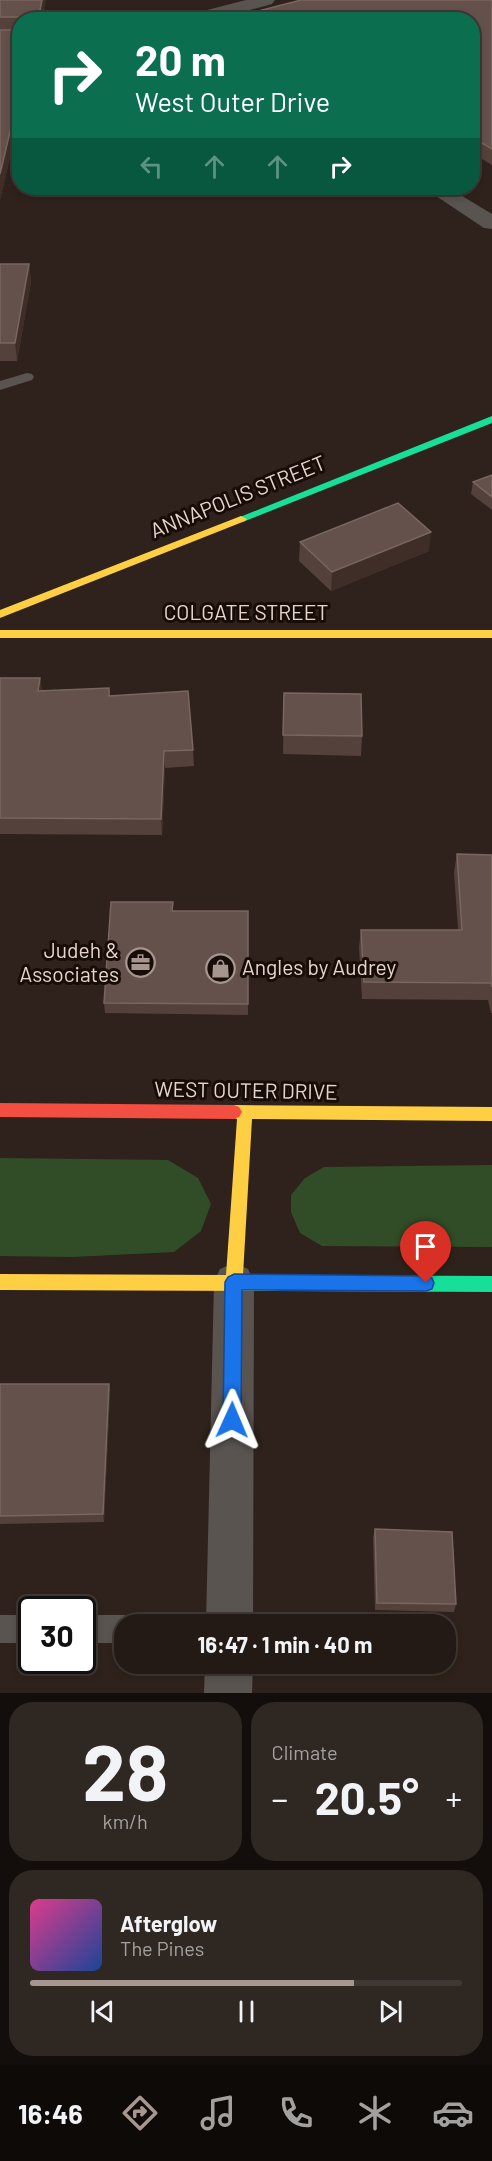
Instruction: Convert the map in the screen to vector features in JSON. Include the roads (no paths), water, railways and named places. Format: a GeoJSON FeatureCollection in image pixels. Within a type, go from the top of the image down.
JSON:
{"type":"FeatureCollection","features":[{"type":"Feature","properties":{"kind":"street"},"geometry":{"type":"LineString","coordinates":[[220,12],[266,0]]}},
{"type":"Feature","properties":{"kind":"street"},"geometry":{"type":"LineString","coordinates":[[446,195],[492,223]]}},
{"type":"Feature","properties":{"kind":"street","name":"ANNAPOLIS STREET"},"geometry":{"type":"LineString","coordinates":[[0,614],[492,419]]}},
{"type":"Feature","properties":{"kind":"street","name":"COLGATE STREET"},"geometry":{"type":"LineString","coordinates":[[0,634],[492,634]]}},
{"type":"Feature","properties":{"kind":"street","name":"WEST OUTER DRIVE"},"geometry":{"type":"LineString","coordinates":[[0,1110],[492,1114]]}},
{"type":"Feature","properties":{"kind":"street"},"geometry":{"type":"LineString","coordinates":[[229,1614],[234,1282],[245,1112]]}},
{"type":"Feature","properties":{"kind":"street"},"geometry":{"type":"LineString","coordinates":[[0,1282],[492,1284]]}},
{"type":"Feature","properties":{"kind":"street"},"geometry":{"type":"LineString","coordinates":[[228,1693],[229,1674]]}},
{"type":"Feature","properties":{"kind":"lane"},"geometry":{"type":"LineString","coordinates":[[0,386],[27,376]]}},
{"type":"Feature","properties":{"kind":"lane"},"geometry":{"type":"LineString","coordinates":[[0,1629],[18,1629]]}},
{"type":"Feature","properties":{"kind":"lane"},"geometry":{"type":"LineString","coordinates":[[96,1629],[114,1629]]}},
{"type":"Feature","properties":{"kind":"place","name":"Judeh & Associates"},"geometry":{"type":"Point","coordinates":[140,963]}},
{"type":"Feature","properties":{"kind":"place","name":"Angles by Audrey"},"geometry":{"type":"Point","coordinates":[221,968]}}]}
